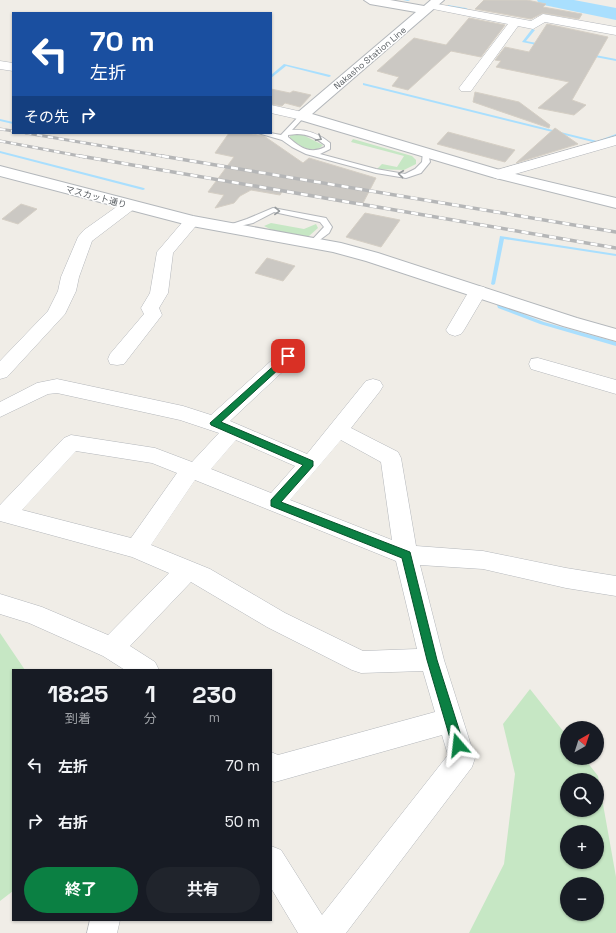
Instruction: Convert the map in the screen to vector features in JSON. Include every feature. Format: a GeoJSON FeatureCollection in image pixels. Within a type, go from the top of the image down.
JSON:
{"type":"FeatureCollection","features":[{"type":"Feature","properties":{"kind":"street"},"geometry":{"type":"LineString","coordinates":[[370,0],[432,5],[534,25],[542,18],[616,31]]}},
{"type":"Feature","properties":{"kind":"street","name":"Nakasho Station Line"},"geometry":{"type":"LineString","coordinates":[[302,116],[432,5]]}},
{"type":"Feature","properties":{"kind":"street"},"geometry":{"type":"LineString","coordinates":[[466,88],[515,22]]}},
{"type":"Feature","properties":{"kind":"street"},"geometry":{"type":"LineString","coordinates":[[0,65],[12,67]]}},
{"type":"Feature","properties":{"kind":"street"},"geometry":{"type":"LineString","coordinates":[[272,109],[302,116],[498,174],[616,203]]}},
{"type":"Feature","properties":{"kind":"street"},"geometry":{"type":"LineString","coordinates":[[498,174],[616,140]]}},
{"type":"Feature","properties":{"kind":"street","name":"マスカット通り"},"geometry":{"type":"LineString","coordinates":[[0,171],[128,206],[192,221],[227,227],[258,226],[313,243],[372,257],[570,322],[616,335]]}},
{"type":"Feature","properties":{"kind":"street"},"geometry":{"type":"LineString","coordinates":[[0,372],[56,314],[67,291],[70,277],[84,240],[90,233],[128,206]]}},
{"type":"Feature","properties":{"kind":"street"},"geometry":{"type":"LineString","coordinates":[[117,359],[153,315],[150,308],[159,293],[165,252],[192,221]]}},
{"type":"Feature","properties":{"kind":"street"},"geometry":{"type":"LineString","coordinates":[[455,330],[478,291]]}},
{"type":"Feature","properties":{"kind":"street"},"geometry":{"type":"LineString","coordinates":[[136,549],[224,427],[288,356]]}},
{"type":"Feature","properties":{"kind":"street"},"geometry":{"type":"LineString","coordinates":[[538,364],[616,387]]}},
{"type":"Feature","properties":{"kind":"street"},"geometry":{"type":"LineString","coordinates":[[0,410],[44,388],[57,386],[183,413],[224,427],[310,464]]}},
{"type":"Feature","properties":{"kind":"street"},"geometry":{"type":"LineString","coordinates":[[274,503],[310,464],[373,386]]}},
{"type":"Feature","properties":{"kind":"street"},"geometry":{"type":"LineString","coordinates":[[327,933],[462,758],[432,660],[406,555],[391,458],[338,430]]}},
{"type":"Feature","properties":{"kind":"street"},"geometry":{"type":"LineString","coordinates":[[432,660],[361,662],[276,620],[202,576],[188,570],[136,549],[5,514],[70,443],[155,456],[406,555],[483,560],[566,578],[616,586]]}},
{"type":"Feature","properties":{"kind":"street"},"geometry":{"type":"LineString","coordinates":[[112,648],[188,570]]}},
{"type":"Feature","properties":{"kind":"street"},"geometry":{"type":"LineString","coordinates":[[0,604],[34,614],[112,648],[144,669]]}},
{"type":"Feature","properties":{"kind":"street"},"geometry":{"type":"LineString","coordinates":[[272,766],[275,769],[451,720]]}},
{"type":"Feature","properties":{"kind":"street"},"geometry":{"type":"LineString","coordinates":[[272,862],[315,933]]}},
{"type":"Feature","properties":{"kind":"street"},"geometry":{"type":"LineString","coordinates":[[102,933],[105,921]]}},
{"type":"Feature","properties":{"kind":"lane"},"geometry":{"type":"LineString","coordinates":[[285,136],[302,116]]}},
{"type":"Feature","properties":{"kind":"lane"},"geometry":{"type":"LineString","coordinates":[[268,134],[285,136],[301,131],[311,134],[328,144],[328,148],[321,152],[308,153]]}},
{"type":"Feature","properties":{"kind":"lane"},"geometry":{"type":"LineString","coordinates":[[285,136],[294,146],[308,153],[376,171],[406,176],[418,170],[426,162],[425,153]]}},
{"type":"Feature","properties":{"kind":"lane"},"geometry":{"type":"LineString","coordinates":[[258,226],[273,210],[323,220],[328,227],[326,231],[313,243]]}},
{"type":"Feature","properties":{"kind":"green space"},"geometry":{"type":"Polygon","coordinates":[[[294,134],[303,135],[323,145],[315,150],[311,150],[290,139],[290,136],[294,134]]]}},
{"type":"Feature","properties":{"kind":"green space"},"geometry":{"type":"Polygon","coordinates":[[[353,139],[412,156],[416,160],[416,164],[404,170],[377,169],[382,164],[397,167],[404,156],[351,142],[353,139]]]}},
{"type":"Feature","properties":{"kind":"green space"},"geometry":{"type":"Polygon","coordinates":[[[271,223],[304,229],[316,224],[318,228],[309,236],[298,236],[280,233],[264,226],[271,223]]]}},
{"type":"Feature","properties":{"kind":"green space"},"geometry":{"type":"Polygon","coordinates":[[[0,633],[24,669],[12,669],[12,892],[0,901],[0,633]]]}},
{"type":"Feature","properties":{"kind":"green space"},"geometry":{"type":"Polygon","coordinates":[[[530,689],[560,727],[560,765],[589,765],[596,773],[560,773],[560,817],[604,817],[604,810],[616,877],[616,933],[469,933],[504,864],[515,774],[503,724],[530,689]]]}},
{"type":"Feature","properties":{"kind":"building"},"geometry":{"type":"Polygon","coordinates":[[[484,0],[527,0],[546,4],[543,7],[582,14],[579,19],[543,13],[531,19],[475,9],[484,0]]]}},
{"type":"Feature","properties":{"kind":"building"},"geometry":{"type":"Polygon","coordinates":[[[469,18],[505,25],[481,57],[451,51],[408,90],[392,86],[399,77],[377,71],[414,38],[446,45],[469,18]]]}},
{"type":"Feature","properties":{"kind":"building"},"geometry":{"type":"Polygon","coordinates":[[[547,24],[608,37],[572,100],[586,105],[574,115],[538,108],[569,82],[496,67],[501,61],[495,60],[505,47],[529,52],[547,24]]]}},
{"type":"Feature","properties":{"kind":"building"},"geometry":{"type":"Polygon","coordinates":[[[272,89],[290,93],[293,91],[311,95],[300,107],[285,103],[282,106],[272,104],[272,89]]]}},
{"type":"Feature","properties":{"kind":"building"},"geometry":{"type":"Polygon","coordinates":[[[475,92],[519,102],[550,125],[549,128],[473,102],[475,92]]]}},
{"type":"Feature","properties":{"kind":"building"},"geometry":{"type":"Polygon","coordinates":[[[555,128],[578,144],[516,163],[555,128]]]}},
{"type":"Feature","properties":{"kind":"building"},"geometry":{"type":"Polygon","coordinates":[[[448,132],[515,150],[505,162],[437,144],[448,132]]]}},
{"type":"Feature","properties":{"kind":"building"},"geometry":{"type":"Polygon","coordinates":[[[228,134],[252,134],[264,136],[303,163],[309,158],[376,178],[363,203],[283,190],[280,195],[251,190],[240,196],[234,203],[215,208],[224,195],[208,192],[234,157],[215,153],[228,134]]]}},
{"type":"Feature","properties":{"kind":"building"},"geometry":{"type":"Polygon","coordinates":[[[21,204],[37,209],[18,224],[2,219],[21,204]]]}},
{"type":"Feature","properties":{"kind":"building"},"geometry":{"type":"Polygon","coordinates":[[[365,213],[400,220],[381,247],[346,237],[365,213]]]}},
{"type":"Feature","properties":{"kind":"building"},"geometry":{"type":"Polygon","coordinates":[[[267,258],[295,266],[283,281],[255,273],[267,258]]]}},
{"type":"Feature","properties":{"kind":"waterway"},"geometry":{"type":"LineString","coordinates":[[546,0],[616,14]]}},
{"type":"Feature","properties":{"kind":"waterway"},"geometry":{"type":"LineString","coordinates":[[449,6],[466,9]]}},
{"type":"Feature","properties":{"kind":"waterway"},"geometry":{"type":"LineString","coordinates":[[533,30],[524,42],[541,45]]}},
{"type":"Feature","properties":{"kind":"waterway"},"geometry":{"type":"LineString","coordinates":[[591,55],[616,60]]}},
{"type":"Feature","properties":{"kind":"waterway"},"geometry":{"type":"LineString","coordinates":[[272,76],[285,65],[329,76]]}},
{"type":"Feature","properties":{"kind":"waterway"},"geometry":{"type":"LineString","coordinates":[[364,84],[597,142],[616,135]]}},
{"type":"Feature","properties":{"kind":"waterway"},"geometry":{"type":"LineString","coordinates":[[0,120],[12,123]]}},
{"type":"Feature","properties":{"kind":"waterway"},"geometry":{"type":"LineString","coordinates":[[0,152],[143,189]]}},
{"type":"Feature","properties":{"kind":"waterway"},"geometry":{"type":"LineString","coordinates":[[493,284],[502,237],[616,255]]}},
{"type":"Feature","properties":{"kind":"waterway"},"geometry":{"type":"LineString","coordinates":[[499,305],[500,307],[542,323],[616,344]]}},
{"type":"Feature","properties":{"kind":"railway"},"geometry":{"type":"LineString","coordinates":[[0,129],[12,131]]}},
{"type":"Feature","properties":{"kind":"railway"},"geometry":{"type":"LineString","coordinates":[[32,134],[168,157]]}},
{"type":"Feature","properties":{"kind":"railway"},"geometry":{"type":"LineString","coordinates":[[0,141],[85,157]]}},
{"type":"Feature","properties":{"kind":"railway"},"geometry":{"type":"LineString","coordinates":[[80,156],[616,248]]}},
{"type":"Feature","properties":{"kind":"railway"},"geometry":{"type":"LineString","coordinates":[[162,156],[616,232]]}},
{"type":"Feature","properties":{"kind":"route"},"geometry":{"type":"LineString","coordinates":[[288,356],[214,423],[310,464],[274,503],[406,555],[432,660],[458,745]]}}]}
